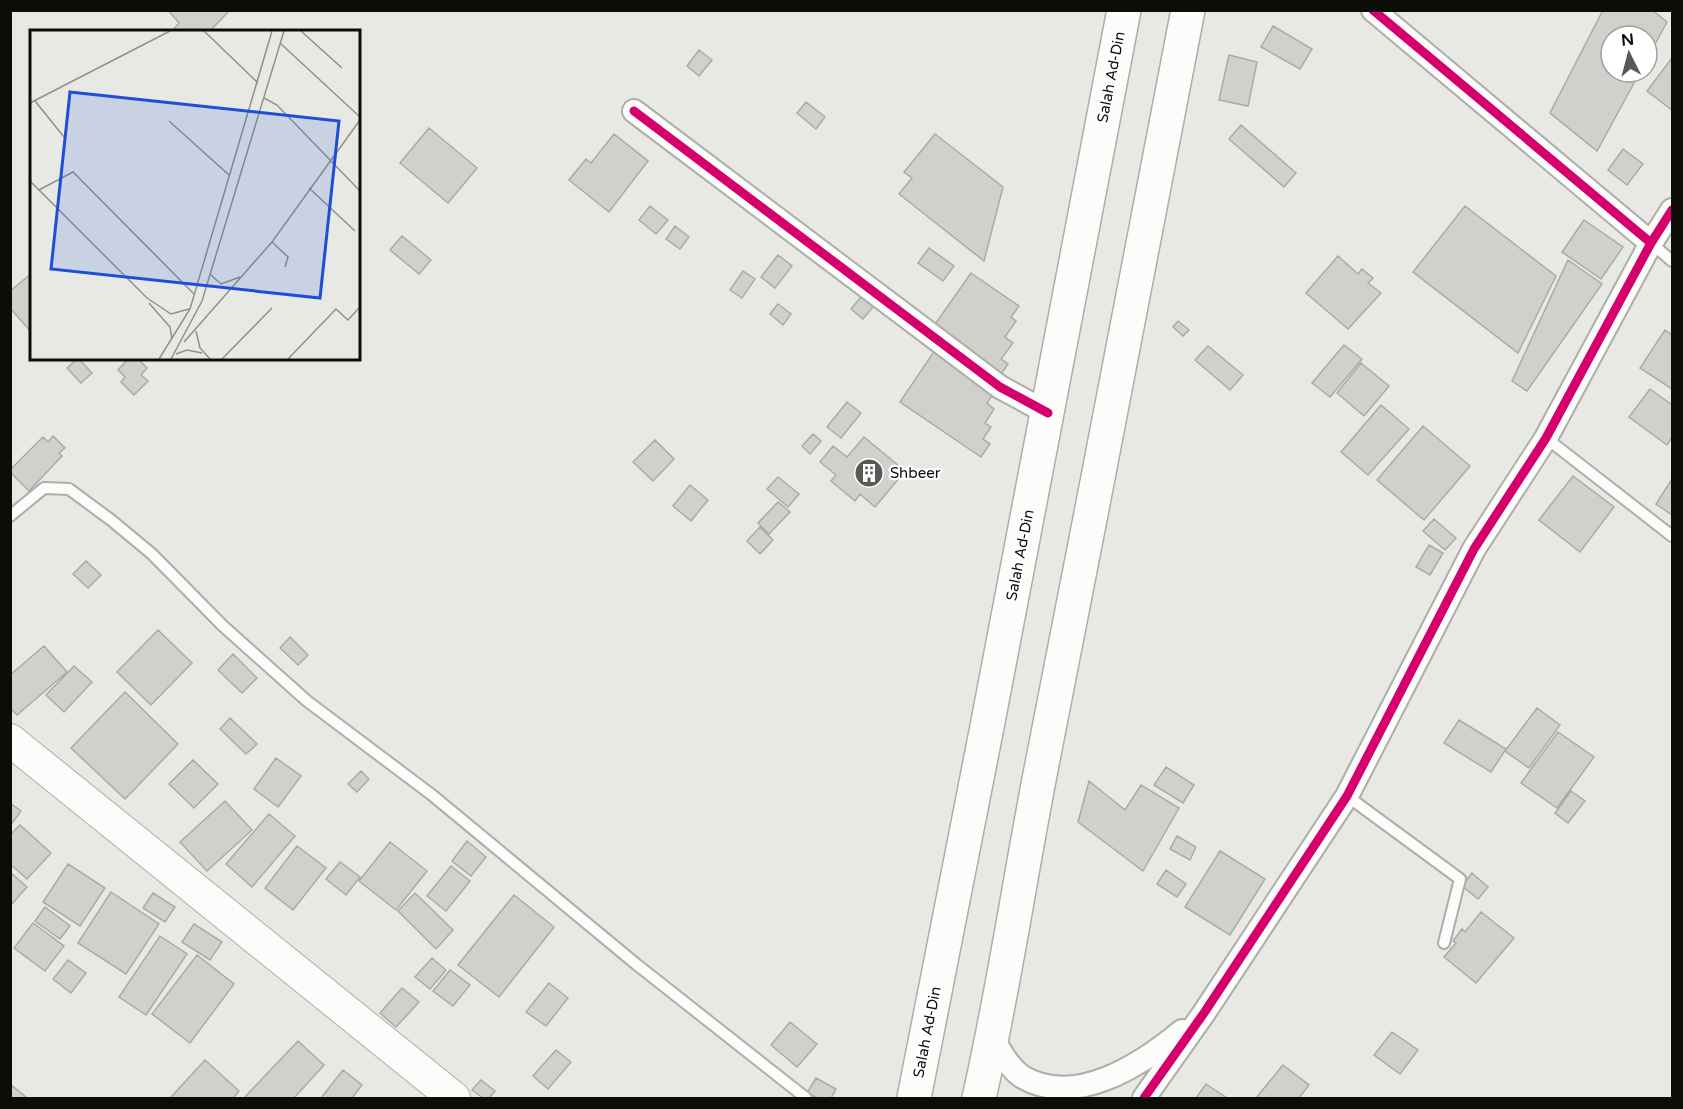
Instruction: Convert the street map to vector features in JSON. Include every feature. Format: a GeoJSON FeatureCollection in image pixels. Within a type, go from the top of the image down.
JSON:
{"type":"FeatureCollection","features":[{"type":"Feature","properties":{"kind":"highway","name":"Salah Ad-Din"},"geometry":{"type":"LineString","coordinates":[[914,1098],[1124,10]]}},
{"type":"Feature","properties":{"kind":"highway"},"geometry":{"type":"LineString","coordinates":[[979,1098],[993,1039],[1034,803],[1145,247],[1188,10]]}},
{"type":"Feature","properties":{"kind":"main road"},"geometry":{"type":"LineString","coordinates":[[10,740],[454,1098]]}},
{"type":"Feature","properties":{"kind":"street"},"geometry":{"type":"LineString","coordinates":[[1373,10],[1652,243]]}},
{"type":"Feature","properties":{"kind":"street"},"geometry":{"type":"LineString","coordinates":[[634,111],[1000,387],[1048,413]]}},
{"type":"Feature","properties":{"kind":"street"},"geometry":{"type":"LineString","coordinates":[[1143,1098],[1204,1013],[1347,795],[1474,549],[1546,438],[1672,210]]}},
{"type":"Feature","properties":{"kind":"street"},"geometry":{"type":"LineString","coordinates":[[993,1039],[1008,1064],[1022,1077],[1051,1090],[1081,1090],[1104,1084],[1129,1071],[1204,1013]]}},
{"type":"Feature","properties":{"kind":"lane"},"geometry":{"type":"LineString","coordinates":[[1652,243],[1672,261]]}},
{"type":"Feature","properties":{"kind":"lane"},"geometry":{"type":"LineString","coordinates":[[1546,438],[1672,536]]}},
{"type":"Feature","properties":{"kind":"lane"},"geometry":{"type":"LineString","coordinates":[[10,516],[44,488],[69,489],[83,498],[152,554],[223,626],[307,701],[432,795],[636,964],[806,1098]]}},
{"type":"Feature","properties":{"kind":"lane"},"geometry":{"type":"LineString","coordinates":[[1347,795],[1460,879],[1444,943]]}},
{"type":"Feature","properties":{"kind":"building"},"geometry":{"type":"Polygon","coordinates":[[[168,10],[230,10],[211,30],[173,30],[179,23],[168,10]]]}},
{"type":"Feature","properties":{"kind":"building"},"geometry":{"type":"Polygon","coordinates":[[[1603,10],[1652,10],[1667,22],[1659,37],[1659,24],[1599,24],[1599,84],[1633,84],[1597,151],[1550,113],[1603,10]]]}},
{"type":"Feature","properties":{"kind":"building"},"geometry":{"type":"Polygon","coordinates":[[[1273,26],[1312,49],[1300,69],[1261,47],[1273,26]]]}},
{"type":"Feature","properties":{"kind":"building"},"geometry":{"type":"Polygon","coordinates":[[[699,50],[712,60],[699,76],[687,66],[699,50]]]}},
{"type":"Feature","properties":{"kind":"building"},"geometry":{"type":"Polygon","coordinates":[[[1229,55],[1257,62],[1248,106],[1219,100],[1229,55]]]}},
{"type":"Feature","properties":{"kind":"building"},"geometry":{"type":"Polygon","coordinates":[[[1672,58],[1672,110],[1647,91],[1652,84],[1659,84],[1659,75],[1672,58]]]}},
{"type":"Feature","properties":{"kind":"building"},"geometry":{"type":"Polygon","coordinates":[[[806,102],[825,117],[816,129],[797,113],[806,102]]]}},
{"type":"Feature","properties":{"kind":"building"},"geometry":{"type":"Polygon","coordinates":[[[1241,125],[1296,173],[1284,187],[1229,139],[1241,125]]]}},
{"type":"Feature","properties":{"kind":"building"},"geometry":{"type":"Polygon","coordinates":[[[429,128],[477,168],[448,203],[400,163],[429,128]]]}},
{"type":"Feature","properties":{"kind":"building"},"geometry":{"type":"Polygon","coordinates":[[[614,134],[648,161],[609,212],[569,180],[586,159],[591,163],[614,134]]]}},
{"type":"Feature","properties":{"kind":"building"},"geometry":{"type":"Polygon","coordinates":[[[935,134],[1003,187],[984,261],[899,194],[912,178],[904,172],[935,134]]]}},
{"type":"Feature","properties":{"kind":"building"},"geometry":{"type":"Polygon","coordinates":[[[1623,149],[1643,164],[1627,185],[1608,170],[1623,149]]]}},
{"type":"Feature","properties":{"kind":"building"},"geometry":{"type":"Polygon","coordinates":[[[650,206],[668,220],[656,234],[639,220],[650,206]]]}},
{"type":"Feature","properties":{"kind":"building"},"geometry":{"type":"Polygon","coordinates":[[[1465,206],[1556,276],[1518,353],[1413,272],[1465,206]]]}},
{"type":"Feature","properties":{"kind":"building"},"geometry":{"type":"Polygon","coordinates":[[[1584,220],[1623,247],[1601,279],[1562,252],[1584,220]]]}},
{"type":"Feature","properties":{"kind":"building"},"geometry":{"type":"Polygon","coordinates":[[[675,226],[689,237],[680,249],[666,239],[675,226]]]}},
{"type":"Feature","properties":{"kind":"building"},"geometry":{"type":"Polygon","coordinates":[[[402,236],[431,260],[419,274],[390,250],[402,236]]]}},
{"type":"Feature","properties":{"kind":"building"},"geometry":{"type":"Polygon","coordinates":[[[929,248],[954,266],[943,281],[918,263],[929,248]]]}},
{"type":"Feature","properties":{"kind":"building"},"geometry":{"type":"Polygon","coordinates":[[[778,255],[792,266],[775,288],[761,277],[778,255]]]}},
{"type":"Feature","properties":{"kind":"building"},"geometry":{"type":"Polygon","coordinates":[[[1338,256],[1358,274],[1362,269],[1373,278],[1368,283],[1381,293],[1348,329],[1306,293],[1338,256]]]}},
{"type":"Feature","properties":{"kind":"building"},"geometry":{"type":"Polygon","coordinates":[[[1568,260],[1602,284],[1527,391],[1512,381],[1568,260]]]}},
{"type":"Feature","properties":{"kind":"building"},"geometry":{"type":"Polygon","coordinates":[[[743,271],[755,279],[742,298],[730,290],[743,271]]]}},
{"type":"Feature","properties":{"kind":"building"},"geometry":{"type":"Polygon","coordinates":[[[971,273],[1019,306],[1011,317],[1016,321],[1005,337],[1013,343],[1001,359],[1008,364],[999,377],[931,330],[971,273]]]}},
{"type":"Feature","properties":{"kind":"building"},"geometry":{"type":"Polygon","coordinates":[[[30,275],[30,331],[10,308],[10,291],[30,275]]]}},
{"type":"Feature","properties":{"kind":"building"},"geometry":{"type":"Polygon","coordinates":[[[861,297],[873,307],[863,319],[851,309],[861,297]]]}},
{"type":"Feature","properties":{"kind":"building"},"geometry":{"type":"Polygon","coordinates":[[[778,304],[791,314],[783,325],[770,314],[778,304]]]}},
{"type":"Feature","properties":{"kind":"building"},"geometry":{"type":"Polygon","coordinates":[[[1178,321],[1189,330],[1183,336],[1173,327],[1178,321]]]}},
{"type":"Feature","properties":{"kind":"building"},"geometry":{"type":"Polygon","coordinates":[[[1665,330],[1672,335],[1672,389],[1640,368],[1665,330]]]}},
{"type":"Feature","properties":{"kind":"building"},"geometry":{"type":"Polygon","coordinates":[[[1344,345],[1362,359],[1330,397],[1312,383],[1344,345]]]}},
{"type":"Feature","properties":{"kind":"building"},"geometry":{"type":"Polygon","coordinates":[[[1208,346],[1243,375],[1230,390],[1195,360],[1208,346]]]}},
{"type":"Feature","properties":{"kind":"building"},"geometry":{"type":"Polygon","coordinates":[[[935,350],[995,391],[987,403],[994,409],[985,423],[991,427],[983,439],[990,444],[981,457],[900,402],[935,350]]]}},
{"type":"Feature","properties":{"kind":"building"},"geometry":{"type":"Polygon","coordinates":[[[76,360],[80,360],[92,373],[81,383],[67,368],[76,360]]]}},
{"type":"Feature","properties":{"kind":"building"},"geometry":{"type":"Polygon","coordinates":[[[127,360],[139,360],[147,368],[141,375],[148,381],[134,395],[121,382],[125,377],[118,370],[127,360]]]}},
{"type":"Feature","properties":{"kind":"building"},"geometry":{"type":"Polygon","coordinates":[[[1361,363],[1389,386],[1364,416],[1337,393],[1361,363]]]}},
{"type":"Feature","properties":{"kind":"building"},"geometry":{"type":"Polygon","coordinates":[[[1650,389],[1672,405],[1672,437],[1667,445],[1629,417],[1650,389]]]}},
{"type":"Feature","properties":{"kind":"building"},"geometry":{"type":"Polygon","coordinates":[[[847,402],[861,413],[841,438],[827,427],[847,402]]]}},
{"type":"Feature","properties":{"kind":"building"},"geometry":{"type":"Polygon","coordinates":[[[1381,405],[1409,429],[1368,475],[1341,452],[1381,405]]]}},
{"type":"Feature","properties":{"kind":"building"},"geometry":{"type":"Polygon","coordinates":[[[1423,426],[1470,466],[1424,520],[1377,480],[1423,426]]]}},
{"type":"Feature","properties":{"kind":"building"},"geometry":{"type":"Polygon","coordinates":[[[813,434],[821,441],[810,454],[802,446],[813,434]]]}},
{"type":"Feature","properties":{"kind":"building"},"geometry":{"type":"Polygon","coordinates":[[[53,436],[65,448],[59,453],[62,456],[29,491],[10,470],[43,437],[48,442],[53,436]]]}},
{"type":"Feature","properties":{"kind":"building","name":"Shbeer"},"geometry":{"type":"Polygon","coordinates":[[[864,437],[905,471],[875,507],[860,494],[855,501],[831,481],[836,475],[820,462],[833,446],[847,457],[864,437]]]}},
{"type":"Feature","properties":{"kind":"building"},"geometry":{"type":"Polygon","coordinates":[[[655,440],[674,459],[653,481],[633,462],[655,440]]]}},
{"type":"Feature","properties":{"kind":"building"},"geometry":{"type":"Polygon","coordinates":[[[1573,476],[1614,507],[1580,552],[1539,520],[1573,476]]]}},
{"type":"Feature","properties":{"kind":"building"},"geometry":{"type":"Polygon","coordinates":[[[778,477],[799,494],[788,507],[767,489],[778,477]]]}},
{"type":"Feature","properties":{"kind":"building"},"geometry":{"type":"Polygon","coordinates":[[[1672,479],[1672,515],[1656,504],[1672,479]]]}},
{"type":"Feature","properties":{"kind":"building"},"geometry":{"type":"Polygon","coordinates":[[[690,485],[708,500],[691,521],[673,506],[690,485]]]}},
{"type":"Feature","properties":{"kind":"building"},"geometry":{"type":"Polygon","coordinates":[[[778,502],[790,512],[769,534],[758,523],[778,502]]]}},
{"type":"Feature","properties":{"kind":"building"},"geometry":{"type":"Polygon","coordinates":[[[1434,519],[1456,538],[1445,550],[1423,531],[1434,519]]]}},
{"type":"Feature","properties":{"kind":"building"},"geometry":{"type":"Polygon","coordinates":[[[760,527],[773,540],[760,554],[747,541],[760,527]]]}},
{"type":"Feature","properties":{"kind":"building"},"geometry":{"type":"Polygon","coordinates":[[[1429,545],[1443,553],[1430,575],[1416,567],[1429,545]]]}},
{"type":"Feature","properties":{"kind":"building"},"geometry":{"type":"Polygon","coordinates":[[[86,561],[101,575],[88,588],[73,574],[86,561]]]}},
{"type":"Feature","properties":{"kind":"building"},"geometry":{"type":"Polygon","coordinates":[[[158,630],[192,663],[151,705],[117,672],[158,630]]]}},
{"type":"Feature","properties":{"kind":"building"},"geometry":{"type":"Polygon","coordinates":[[[290,637],[308,655],[298,665],[280,648],[290,637]]]}},
{"type":"Feature","properties":{"kind":"building"},"geometry":{"type":"Polygon","coordinates":[[[44,646],[67,672],[17,715],[10,708],[10,675],[44,646]]]}},
{"type":"Feature","properties":{"kind":"building"},"geometry":{"type":"Polygon","coordinates":[[[233,654],[257,678],[242,693],[218,670],[233,654]]]}},
{"type":"Feature","properties":{"kind":"building"},"geometry":{"type":"Polygon","coordinates":[[[74,666],[92,682],[64,712],[46,695],[74,666]]]}},
{"type":"Feature","properties":{"kind":"building"},"geometry":{"type":"Polygon","coordinates":[[[125,692],[178,744],[125,799],[71,748],[125,692]]]}},
{"type":"Feature","properties":{"kind":"building"},"geometry":{"type":"Polygon","coordinates":[[[1537,708],[1560,725],[1529,768],[1505,751],[1537,708]]]}},
{"type":"Feature","properties":{"kind":"building"},"geometry":{"type":"Polygon","coordinates":[[[230,718],[257,744],[246,754],[220,729],[230,718]]]}},
{"type":"Feature","properties":{"kind":"building"},"geometry":{"type":"Polygon","coordinates":[[[1459,720],[1506,749],[1491,772],[1444,743],[1459,720]]]}},
{"type":"Feature","properties":{"kind":"building"},"geometry":{"type":"Polygon","coordinates":[[[1558,732],[1594,757],[1557,808],[1521,783],[1558,732]]]}},
{"type":"Feature","properties":{"kind":"building"},"geometry":{"type":"Polygon","coordinates":[[[276,758],[301,776],[278,807],[254,789],[276,758]]]}},
{"type":"Feature","properties":{"kind":"building"},"geometry":{"type":"Polygon","coordinates":[[[193,760],[218,784],[194,808],[169,784],[193,760]]]}},
{"type":"Feature","properties":{"kind":"building"},"geometry":{"type":"Polygon","coordinates":[[[1166,767],[1194,785],[1183,803],[1154,785],[1166,767]]]}},
{"type":"Feature","properties":{"kind":"building"},"geometry":{"type":"Polygon","coordinates":[[[361,771],[369,779],[357,792],[348,784],[361,771]]]}},
{"type":"Feature","properties":{"kind":"building"},"geometry":{"type":"Polygon","coordinates":[[[1089,781],[1125,810],[1141,785],[1179,808],[1143,871],[1078,822],[1089,781]]]}},
{"type":"Feature","properties":{"kind":"building"},"geometry":{"type":"Polygon","coordinates":[[[1571,791],[1585,801],[1568,823],[1555,813],[1571,791]]]}},
{"type":"Feature","properties":{"kind":"building"},"geometry":{"type":"Polygon","coordinates":[[[225,801],[252,830],[207,871],[180,842],[225,801]]]}},
{"type":"Feature","properties":{"kind":"building"},"geometry":{"type":"Polygon","coordinates":[[[10,803],[21,811],[10,826],[10,803]]]}},
{"type":"Feature","properties":{"kind":"building"},"geometry":{"type":"Polygon","coordinates":[[[269,814],[295,836],[252,887],[226,864],[269,814]]]}},
{"type":"Feature","properties":{"kind":"building"},"geometry":{"type":"Polygon","coordinates":[[[20,825],[51,853],[27,879],[10,864],[10,835],[20,825]]]}},
{"type":"Feature","properties":{"kind":"building"},"geometry":{"type":"Polygon","coordinates":[[[1177,836],[1196,847],[1190,860],[1170,849],[1177,836]]]}},
{"type":"Feature","properties":{"kind":"building"},"geometry":{"type":"Polygon","coordinates":[[[467,841],[486,857],[471,876],[452,861],[467,841]]]}},
{"type":"Feature","properties":{"kind":"building"},"geometry":{"type":"Polygon","coordinates":[[[390,842],[427,871],[396,910],[359,881],[390,842]]]}},
{"type":"Feature","properties":{"kind":"building"},"geometry":{"type":"Polygon","coordinates":[[[297,846],[326,868],[293,910],[265,888],[297,846]]]}},
{"type":"Feature","properties":{"kind":"building"},"geometry":{"type":"Polygon","coordinates":[[[1220,851],[1265,879],[1230,935],[1185,907],[1220,851]]]}},
{"type":"Feature","properties":{"kind":"building"},"geometry":{"type":"Polygon","coordinates":[[[340,862],[360,877],[346,895],[326,879],[340,862]]]}},
{"type":"Feature","properties":{"kind":"building"},"geometry":{"type":"Polygon","coordinates":[[[68,864],[105,888],[80,926],[43,902],[68,864]]]}},
{"type":"Feature","properties":{"kind":"building"},"geometry":{"type":"Polygon","coordinates":[[[451,866],[470,881],[446,911],[427,896],[451,866]]]}},
{"type":"Feature","properties":{"kind":"building"},"geometry":{"type":"Polygon","coordinates":[[[1166,870],[1186,884],[1177,897],[1157,884],[1166,870]]]}},
{"type":"Feature","properties":{"kind":"building"},"geometry":{"type":"Polygon","coordinates":[[[10,872],[27,887],[10,906],[10,872]]]}},
{"type":"Feature","properties":{"kind":"building"},"geometry":{"type":"Polygon","coordinates":[[[1472,873],[1488,887],[1478,899],[1462,886],[1472,873]]]}},
{"type":"Feature","properties":{"kind":"building"},"geometry":{"type":"Polygon","coordinates":[[[111,892],[159,924],[126,974],[78,943],[111,892]]]}},
{"type":"Feature","properties":{"kind":"building"},"geometry":{"type":"Polygon","coordinates":[[[153,893],[175,907],[165,922],[143,908],[153,893]]]}},
{"type":"Feature","properties":{"kind":"building"},"geometry":{"type":"Polygon","coordinates":[[[415,893],[453,930],[436,949],[398,911],[415,893]]]}},
{"type":"Feature","properties":{"kind":"building"},"geometry":{"type":"Polygon","coordinates":[[[514,895],[554,927],[499,997],[458,965],[514,895]]]}},
{"type":"Feature","properties":{"kind":"building"},"geometry":{"type":"Polygon","coordinates":[[[45,907],[70,926],[60,939],[35,921],[45,907]]]}},
{"type":"Feature","properties":{"kind":"building"},"geometry":{"type":"Polygon","coordinates":[[[1481,912],[1514,938],[1476,983],[1444,957],[1456,943],[1453,941],[1462,929],[1465,932],[1481,912]]]}},
{"type":"Feature","properties":{"kind":"building"},"geometry":{"type":"Polygon","coordinates":[[[33,923],[64,946],[45,971],[14,948],[33,923]]]}},
{"type":"Feature","properties":{"kind":"building"},"geometry":{"type":"Polygon","coordinates":[[[194,924],[222,942],[210,960],[182,942],[194,924]]]}},
{"type":"Feature","properties":{"kind":"building"},"geometry":{"type":"Polygon","coordinates":[[[160,936],[187,954],[146,1015],[119,997],[160,936]]]}},
{"type":"Feature","properties":{"kind":"building"},"geometry":{"type":"Polygon","coordinates":[[[197,955],[234,984],[190,1043],[152,1014],[197,955]]]}},
{"type":"Feature","properties":{"kind":"building"},"geometry":{"type":"Polygon","coordinates":[[[432,958],[446,970],[430,989],[415,977],[432,958]]]}},
{"type":"Feature","properties":{"kind":"building"},"geometry":{"type":"Polygon","coordinates":[[[68,960],[86,973],[71,993],[53,979],[68,960]]]}},
{"type":"Feature","properties":{"kind":"building"},"geometry":{"type":"Polygon","coordinates":[[[450,970],[470,985],[453,1006],[433,991],[450,970]]]}},
{"type":"Feature","properties":{"kind":"building"},"geometry":{"type":"Polygon","coordinates":[[[549,983],[568,998],[546,1026],[526,1012],[549,983]]]}},
{"type":"Feature","properties":{"kind":"building"},"geometry":{"type":"Polygon","coordinates":[[[402,988],[419,1002],[396,1027],[380,1013],[402,988]]]}},
{"type":"Feature","properties":{"kind":"building"},"geometry":{"type":"Polygon","coordinates":[[[790,1022],[817,1044],[797,1067],[771,1045],[790,1022]]]}},
{"type":"Feature","properties":{"kind":"building"},"geometry":{"type":"Polygon","coordinates":[[[1392,1032],[1418,1050],[1400,1074],[1374,1055],[1392,1032]]]}},
{"type":"Feature","properties":{"kind":"building"},"geometry":{"type":"Polygon","coordinates":[[[298,1041],[324,1065],[294,1098],[244,1098],[298,1041]]]}},
{"type":"Feature","properties":{"kind":"building"},"geometry":{"type":"Polygon","coordinates":[[[556,1050],[571,1062],[548,1089],[533,1076],[556,1050]]]}},
{"type":"Feature","properties":{"kind":"building"},"geometry":{"type":"Polygon","coordinates":[[[205,1060],[239,1091],[233,1098],[171,1097],[205,1060]]]}},
{"type":"Feature","properties":{"kind":"building"},"geometry":{"type":"Polygon","coordinates":[[[1283,1065],[1309,1085],[1299,1098],[1256,1098],[1283,1065]]]}},
{"type":"Feature","properties":{"kind":"building"},"geometry":{"type":"Polygon","coordinates":[[[343,1070],[362,1085],[352,1098],[321,1098],[343,1070]]]}},
{"type":"Feature","properties":{"kind":"building"},"geometry":{"type":"Polygon","coordinates":[[[816,1078],[836,1089],[831,1098],[818,1098],[807,1093],[816,1078]]]}},
{"type":"Feature","properties":{"kind":"building"},"geometry":{"type":"Polygon","coordinates":[[[481,1080],[495,1091],[489,1098],[483,1098],[472,1090],[481,1080]]]}},
{"type":"Feature","properties":{"kind":"building"},"geometry":{"type":"Polygon","coordinates":[[[10,1084],[27,1098],[10,1098],[10,1084]]]}},
{"type":"Feature","properties":{"kind":"building"},"geometry":{"type":"Polygon","coordinates":[[[1206,1084],[1227,1098],[1196,1098],[1206,1084]]]}},
{"type":"Feature","properties":{"kind":"cycle path"},"geometry":{"type":"LineString","coordinates":[[1373,10],[1651,243]]}},
{"type":"Feature","properties":{"kind":"cycle path"},"geometry":{"type":"LineString","coordinates":[[634,111],[1000,387],[1048,413]]}},
{"type":"Feature","properties":{"kind":"cycle path"},"geometry":{"type":"LineString","coordinates":[[1144,1098],[1204,1013],[1347,796],[1474,549],[1546,438],[1651,243],[1672,210]]}},
{"type":"Feature","properties":{"kind":"place","name":"Shbeer"},"geometry":{"type":"Point","coordinates":[869,473]}}]}
